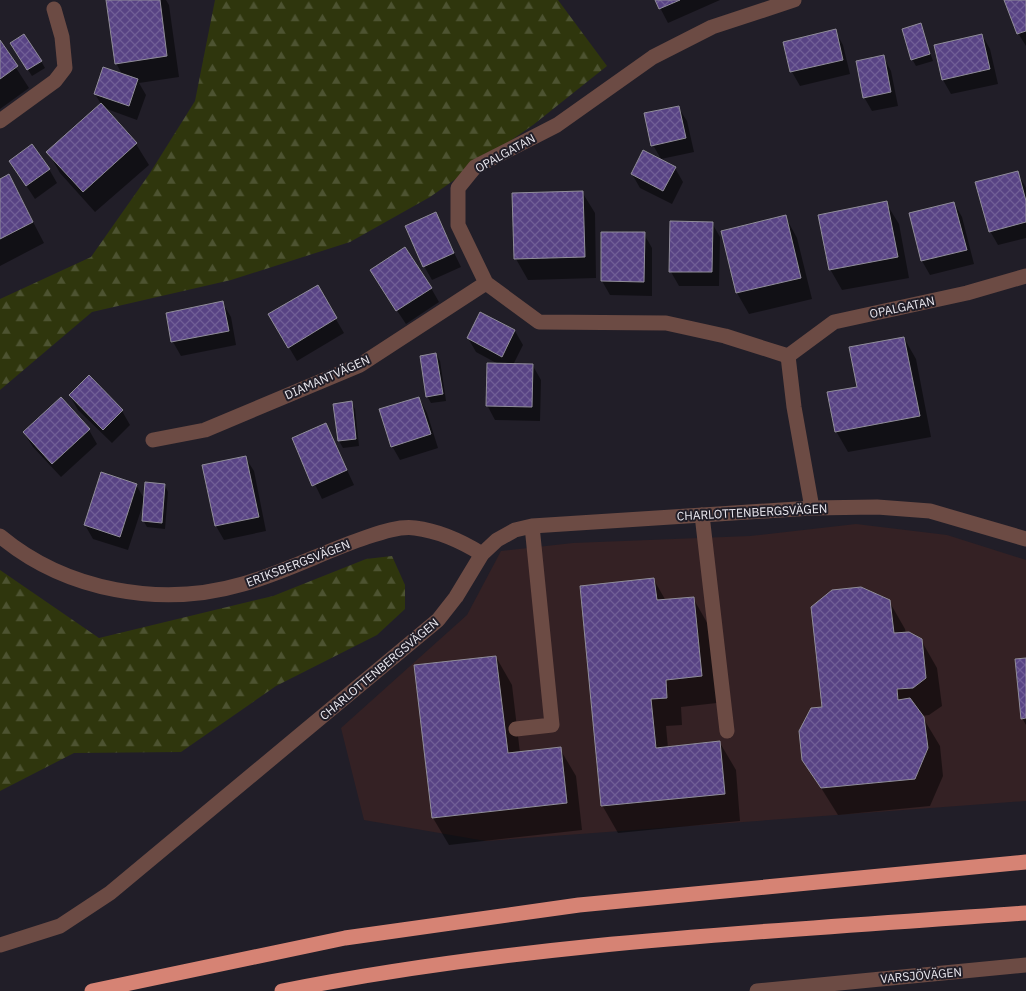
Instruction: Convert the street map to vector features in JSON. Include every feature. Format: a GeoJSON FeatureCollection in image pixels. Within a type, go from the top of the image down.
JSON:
{"type":"FeatureCollection","features":[{"type":"Feature","properties":{"kind":"highway"},"geometry":{"type":"LineString","coordinates":[[92,991],[345,938],[579,905],[1026,862]]}},
{"type":"Feature","properties":{"kind":"highway"},"geometry":{"type":"LineString","coordinates":[[282,991],[437,964],[601,944],[1026,913]]}},
{"type":"Feature","properties":{"kind":"street","name":"OPALGATAN"},"geometry":{"type":"LineString","coordinates":[[794,0],[712,28],[653,57],[557,125],[475,167],[458,188],[458,225],[486,283],[539,322],[666,323],[725,336],[788,356],[834,322],[967,293],[1026,276]]}},
{"type":"Feature","properties":{"kind":"street"},"geometry":{"type":"LineString","coordinates":[[0,121],[55,81],[65,68],[62,37],[54,9]]}},
{"type":"Feature","properties":{"kind":"street","name":"DIAMANTVÄGEN"},"geometry":{"type":"LineString","coordinates":[[154,440],[205,430],[360,365],[486,283]]}},
{"type":"Feature","properties":{"kind":"street"},"geometry":{"type":"LineString","coordinates":[[788,356],[794,407],[812,508]]}},
{"type":"Feature","properties":{"kind":"street","name":"CHARLOTTENBERGSVÄGEN"},"geometry":{"type":"LineString","coordinates":[[0,944],[60,926],[110,893],[438,620],[456,597],[482,554],[497,540],[515,530],[532,526],[702,514],[812,508],[877,507],[930,511],[1026,539]]}},
{"type":"Feature","properties":{"kind":"street"},"geometry":{"type":"LineString","coordinates":[[702,514],[727,731]]}},
{"type":"Feature","properties":{"kind":"street"},"geometry":{"type":"LineString","coordinates":[[516,729],[552,725],[532,526]]}},
{"type":"Feature","properties":{"kind":"street","name":"ERIKSBERGSVÄGEN"},"geometry":{"type":"LineString","coordinates":[[0,536],[30,558],[55,570],[90,583],[142,595],[208,591],[243,585],[348,543],[386,531],[414,527],[456,539],[482,554]]}},
{"type":"Feature","properties":{"kind":"street","name":"VARSJÖVÄGEN"},"geometry":{"type":"LineString","coordinates":[[757,991],[1026,965]]}},
{"type":"Feature","properties":{"kind":"shaded area"},"geometry":{"type":"Polygon","coordinates":[[[856,524],[947,535],[1026,560],[1026,801],[486,841],[364,820],[341,728],[467,615],[501,551],[573,543],[750,536],[856,524]]]}},
{"type":"Feature","properties":{"kind":"green space"},"geometry":{"type":"Polygon","coordinates":[[[215,0],[558,0],[607,66],[533,125],[430,197],[350,242],[231,280],[92,312],[0,390],[0,299],[91,257],[150,173],[195,101],[215,0]]]}},
{"type":"Feature","properties":{"kind":"green space"},"geometry":{"type":"Polygon","coordinates":[[[392,556],[405,585],[405,609],[377,635],[276,686],[181,752],[74,753],[0,791],[0,570],[99,638],[273,596],[366,559],[392,556]]]}},
{"type":"Feature","properties":{"kind":"building"},"geometry":{"type":"Polygon","coordinates":[[[106,0],[160,0],[167,56],[115,64],[106,0]]]}},
{"type":"Feature","properties":{"kind":"building"},"geometry":{"type":"Polygon","coordinates":[[[655,0],[680,0],[659,9],[655,0]]]}},
{"type":"Feature","properties":{"kind":"building"},"geometry":{"type":"Polygon","coordinates":[[[1004,0],[1026,0],[1026,31],[1017,34],[1004,0]]]}},
{"type":"Feature","properties":{"kind":"building"},"geometry":{"type":"Polygon","coordinates":[[[921,23],[930,54],[911,60],[902,29],[921,23]]]}},
{"type":"Feature","properties":{"kind":"building"},"geometry":{"type":"Polygon","coordinates":[[[836,29],[843,60],[790,72],[783,42],[836,29]]]}},
{"type":"Feature","properties":{"kind":"building"},"geometry":{"type":"Polygon","coordinates":[[[24,34],[42,61],[27,70],[10,43],[24,34]]]}},
{"type":"Feature","properties":{"kind":"building"},"geometry":{"type":"Polygon","coordinates":[[[982,34],[990,69],[942,80],[934,45],[982,34]]]}},
{"type":"Feature","properties":{"kind":"building"},"geometry":{"type":"Polygon","coordinates":[[[0,40],[18,66],[0,79],[0,40]]]}},
{"type":"Feature","properties":{"kind":"building"},"geometry":{"type":"Polygon","coordinates":[[[884,55],[891,92],[863,98],[856,61],[884,55]]]}},
{"type":"Feature","properties":{"kind":"building"},"geometry":{"type":"Polygon","coordinates":[[[103,67],[138,79],[129,106],[94,94],[103,67]]]}},
{"type":"Feature","properties":{"kind":"building"},"geometry":{"type":"Polygon","coordinates":[[[101,103],[137,143],[83,192],[46,152],[101,103]]]}},
{"type":"Feature","properties":{"kind":"building"},"geometry":{"type":"Polygon","coordinates":[[[679,106],[686,138],[651,146],[644,113],[679,106]]]}},
{"type":"Feature","properties":{"kind":"building"},"geometry":{"type":"Polygon","coordinates":[[[32,144],[50,169],[26,186],[9,161],[32,144]]]}},
{"type":"Feature","properties":{"kind":"building"},"geometry":{"type":"Polygon","coordinates":[[[643,150],[676,167],[663,191],[631,174],[643,150]]]}},
{"type":"Feature","properties":{"kind":"building"},"geometry":{"type":"Polygon","coordinates":[[[1018,171],[1026,201],[1026,222],[989,232],[975,182],[1018,171]]]}},
{"type":"Feature","properties":{"kind":"building"},"geometry":{"type":"Polygon","coordinates":[[[9,174],[33,222],[0,239],[0,179],[9,174]]]}},
{"type":"Feature","properties":{"kind":"building"},"geometry":{"type":"Polygon","coordinates":[[[583,191],[585,257],[514,259],[512,193],[583,191]]]}},
{"type":"Feature","properties":{"kind":"building"},"geometry":{"type":"Polygon","coordinates":[[[887,201],[898,257],[829,270],[818,215],[887,201]]]}},
{"type":"Feature","properties":{"kind":"building"},"geometry":{"type":"Polygon","coordinates":[[[954,202],[967,250],[921,261],[909,213],[954,202]]]}},
{"type":"Feature","properties":{"kind":"building"},"geometry":{"type":"Polygon","coordinates":[[[436,212],[454,253],[423,267],[405,226],[436,212]]]}},
{"type":"Feature","properties":{"kind":"building"},"geometry":{"type":"Polygon","coordinates":[[[786,215],[801,278],[736,293],[721,231],[786,215]]]}},
{"type":"Feature","properties":{"kind":"building"},"geometry":{"type":"Polygon","coordinates":[[[670,221],[713,222],[712,272],[669,272],[670,221]]]}},
{"type":"Feature","properties":{"kind":"building"},"geometry":{"type":"Polygon","coordinates":[[[601,232],[645,232],[644,282],[601,281],[601,232]]]}},
{"type":"Feature","properties":{"kind":"building"},"geometry":{"type":"Polygon","coordinates":[[[405,247],[432,288],[396,311],[370,270],[405,247]]]}},
{"type":"Feature","properties":{"kind":"building"},"geometry":{"type":"Polygon","coordinates":[[[318,285],[337,318],[288,348],[268,314],[318,285]]]}},
{"type":"Feature","properties":{"kind":"building"},"geometry":{"type":"Polygon","coordinates":[[[223,301],[229,331],[171,342],[166,313],[223,301]]]}},
{"type":"Feature","properties":{"kind":"building"},"geometry":{"type":"Polygon","coordinates":[[[480,312],[515,330],[502,357],[467,338],[480,312]]]}},
{"type":"Feature","properties":{"kind":"building"},"geometry":{"type":"Polygon","coordinates":[[[904,337],[920,416],[835,432],[827,392],[857,387],[849,347],[904,337]]]}},
{"type":"Feature","properties":{"kind":"building"},"geometry":{"type":"Polygon","coordinates":[[[436,353],[443,394],[426,397],[420,356],[436,353]]]}},
{"type":"Feature","properties":{"kind":"building"},"geometry":{"type":"Polygon","coordinates":[[[487,363],[533,364],[532,407],[486,406],[487,363]]]}},
{"type":"Feature","properties":{"kind":"building"},"geometry":{"type":"Polygon","coordinates":[[[89,375],[123,410],[103,430],[69,395],[89,375]]]}},
{"type":"Feature","properties":{"kind":"building"},"geometry":{"type":"Polygon","coordinates":[[[61,397],[90,429],[52,464],[23,432],[61,397]]]}},
{"type":"Feature","properties":{"kind":"building"},"geometry":{"type":"Polygon","coordinates":[[[419,397],[431,434],[391,447],[379,409],[419,397]]]}},
{"type":"Feature","properties":{"kind":"building"},"geometry":{"type":"Polygon","coordinates":[[[352,401],[356,439],[338,441],[333,404],[352,401]]]}},
{"type":"Feature","properties":{"kind":"building"},"geometry":{"type":"Polygon","coordinates":[[[326,423],[347,470],[312,486],[292,438],[326,423]]]}},
{"type":"Feature","properties":{"kind":"building"},"geometry":{"type":"Polygon","coordinates":[[[246,456],[259,517],[215,526],[202,465],[246,456]]]}},
{"type":"Feature","properties":{"kind":"building"},"geometry":{"type":"Polygon","coordinates":[[[101,472],[137,484],[120,537],[84,525],[101,472]]]}},
{"type":"Feature","properties":{"kind":"building"},"geometry":{"type":"Polygon","coordinates":[[[145,482],[165,484],[162,523],[142,521],[145,482]]]}},
{"type":"Feature","properties":{"kind":"building"},"geometry":{"type":"Polygon","coordinates":[[[654,578],[657,600],[694,597],[702,676],[666,680],[667,698],[651,699],[656,748],[720,741],[725,794],[601,806],[580,586],[654,578]]]}},
{"type":"Feature","properties":{"kind":"building"},"geometry":{"type":"Polygon","coordinates":[[[861,587],[890,600],[894,633],[909,632],[922,639],[926,678],[913,688],[897,689],[898,700],[910,698],[924,717],[928,748],[915,779],[821,788],[802,760],[799,731],[811,708],[822,707],[811,607],[832,590],[861,587]]]}},
{"type":"Feature","properties":{"kind":"building"},"geometry":{"type":"Polygon","coordinates":[[[496,656],[508,753],[561,747],[567,803],[432,818],[414,665],[496,656]]]}},
{"type":"Feature","properties":{"kind":"building"},"geometry":{"type":"Polygon","coordinates":[[[1026,658],[1026,718],[1021,719],[1015,659],[1026,658]]]}}]}
